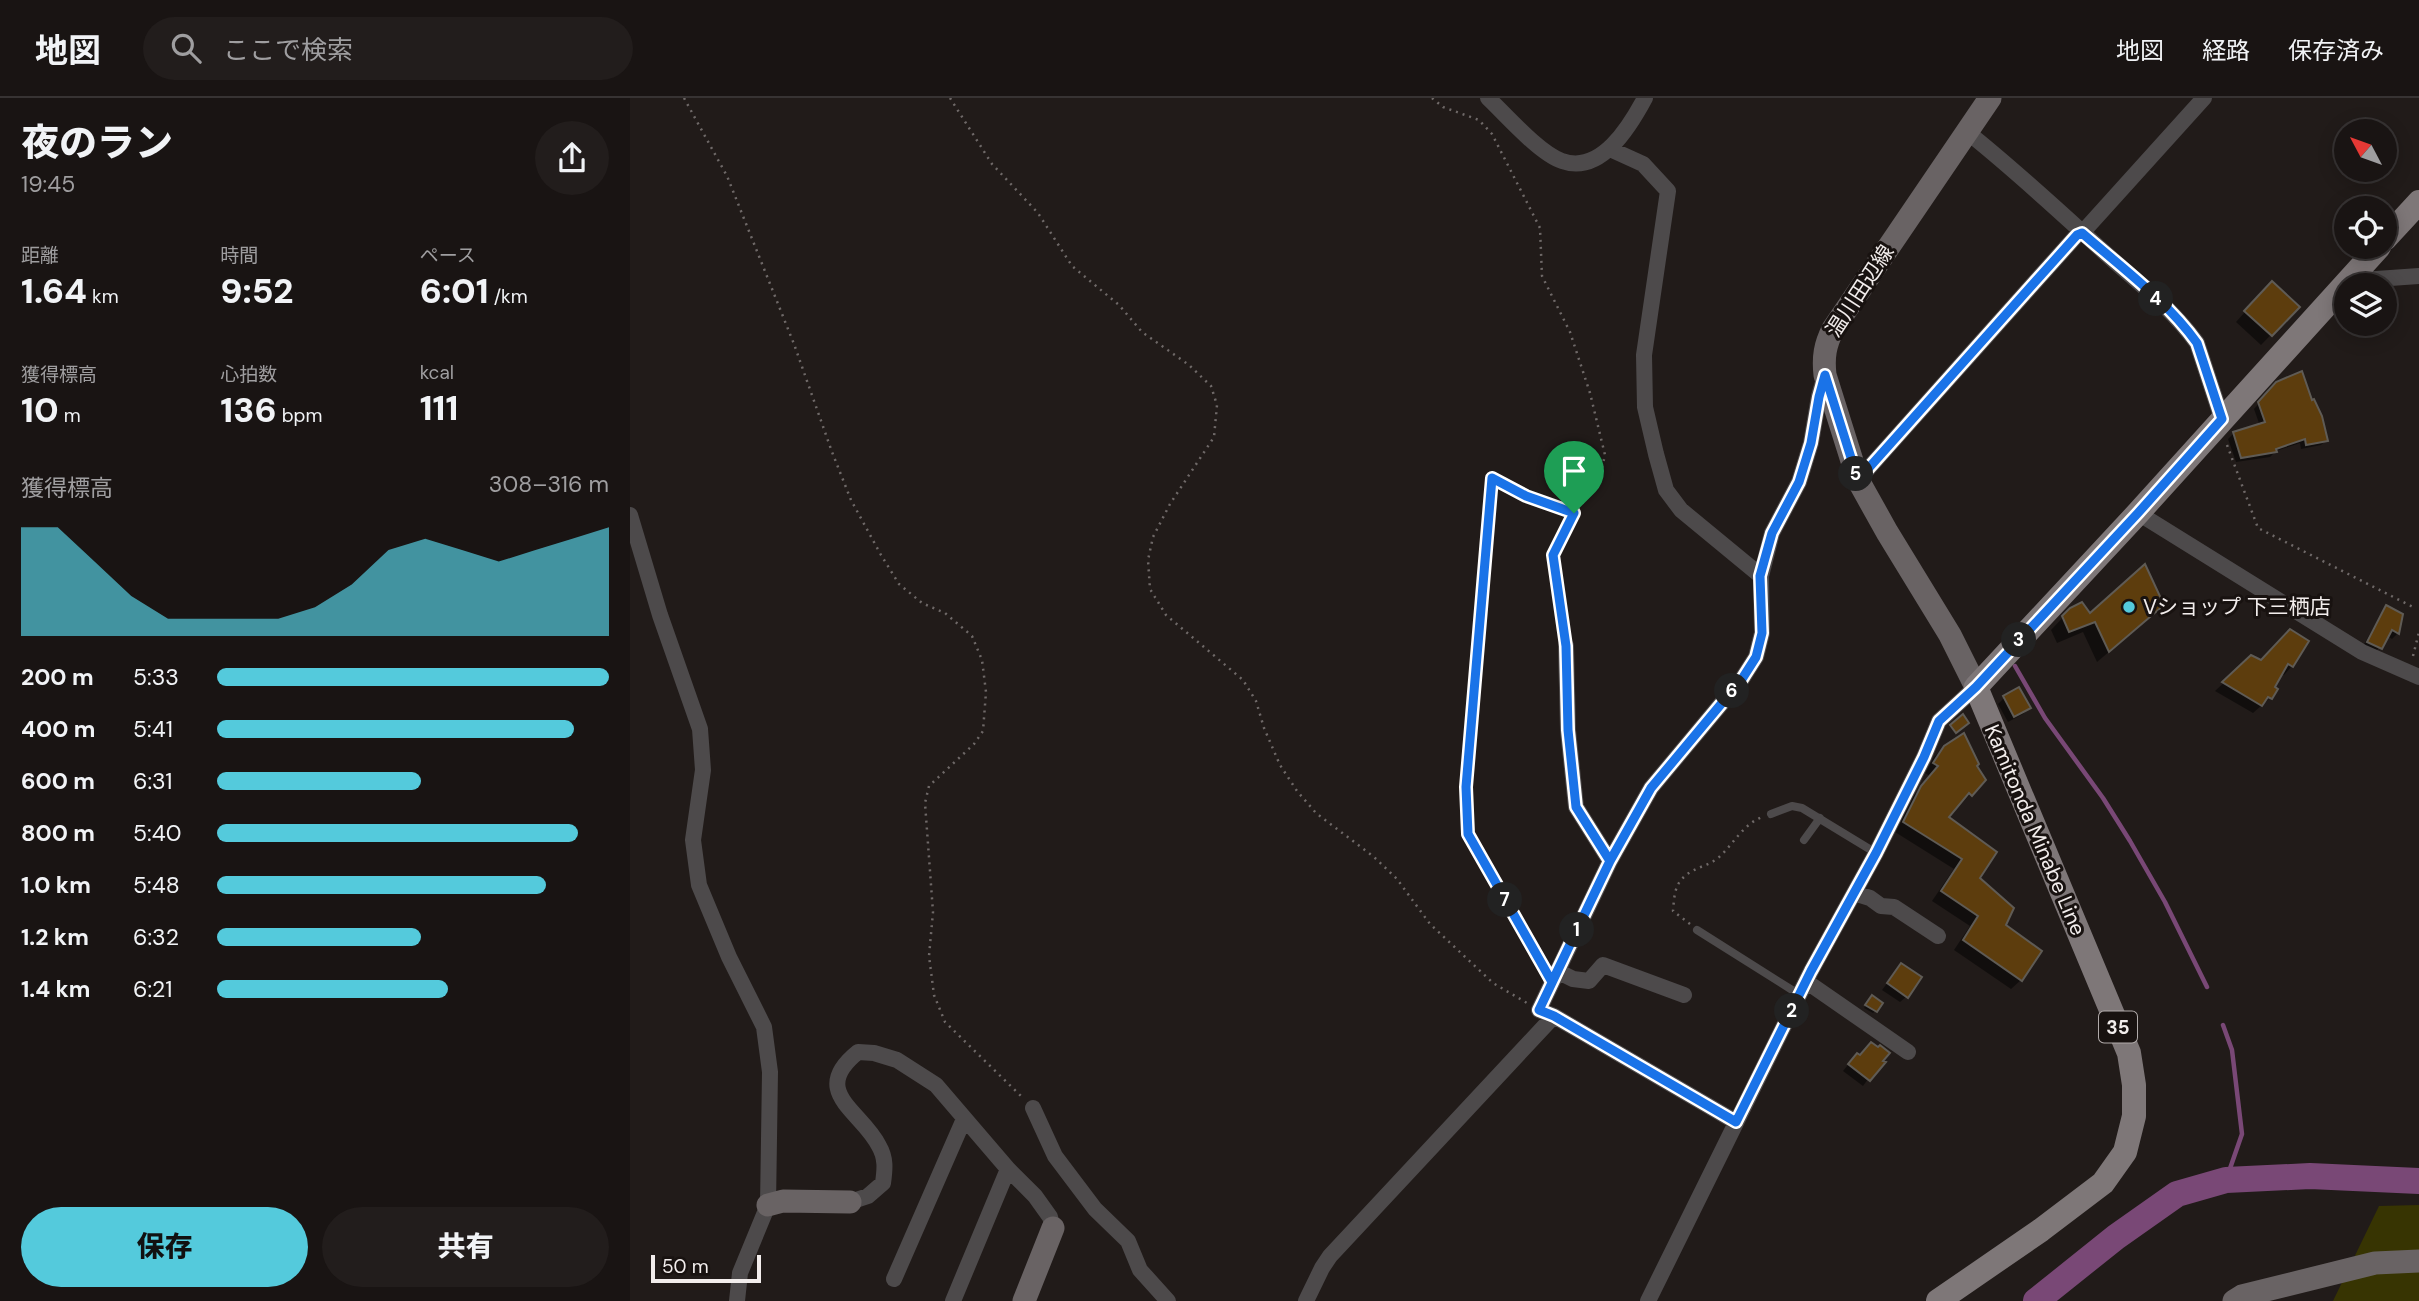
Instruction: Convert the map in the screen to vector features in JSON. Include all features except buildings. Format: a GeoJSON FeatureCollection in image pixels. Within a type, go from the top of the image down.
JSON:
{"type":"FeatureCollection","features":[{"type":"Feature","properties":{"kind":"main road","name":"温川田辺線"},"geometry":{"type":"LineString","coordinates":[[1976,687],[1950,635],[1886,532],[1858,480],[1825,375],[1823,359],[1825,344],[1833,329],[1989,98]]}},
{"type":"Feature","properties":{"kind":"main road"},"geometry":{"type":"LineString","coordinates":[[2397,226],[2419,202]]}},
{"type":"Feature","properties":{"kind":"main road"},"geometry":{"type":"LineString","coordinates":[[2355,273],[2368,259]]}},
{"type":"Feature","properties":{"kind":"main road"},"geometry":{"type":"LineString","coordinates":[[1976,687],[2334,296]]}},
{"type":"Feature","properties":{"kind":"main road","name":"Kamitonda Minabe Line"},"geometry":{"type":"LineString","coordinates":[[1938,1301],[2041,1230],[2103,1183],[2125,1152],[2134,1116],[2134,1085],[2129,1053],[1976,687]]}},
{"type":"Feature","properties":{"kind":"main road"},"geometry":{"type":"LineString","coordinates":[[768,1205],[783,1201],[850,1202]]}},
{"type":"Feature","properties":{"kind":"main road"},"geometry":{"type":"LineString","coordinates":[[1024,1301],[1053,1227]]}},
{"type":"Feature","properties":{"kind":"main road"},"geometry":{"type":"LineString","coordinates":[[2234,1301],[2242,1296],[2375,1263],[2419,1261]]}},
{"type":"Feature","properties":{"kind":"street"},"geometry":{"type":"LineString","coordinates":[[1489,98],[1548,154],[1563,162],[1583,163],[1610,149],[1630,126],[1645,98]]}},
{"type":"Feature","properties":{"kind":"street"},"geometry":{"type":"LineString","coordinates":[[1858,480],[2077,235],[2082,233],[2204,98]]}},
{"type":"Feature","properties":{"kind":"street"},"geometry":{"type":"LineString","coordinates":[[1966,131],[2167,309],[2189,332],[2197,343],[2221,421]]}},
{"type":"Feature","properties":{"kind":"street"},"geometry":{"type":"LineString","coordinates":[[1610,149],[1643,164],[1668,191],[1644,355],[1645,407],[1666,490],[1681,510],[1760,576]]}},
{"type":"Feature","properties":{"kind":"street"},"geometry":{"type":"LineString","coordinates":[[2397,278],[2419,276]]}},
{"type":"Feature","properties":{"kind":"street"},"geometry":{"type":"LineString","coordinates":[[1306,1301],[1330,1256],[1546,1013],[1555,977],[1610,861],[1651,788],[1742,679],[1756,657],[1762,633],[1760,576],[1772,533],[1799,482],[1811,443],[1825,375]]}},
{"type":"Feature","properties":{"kind":"street"},"geometry":{"type":"LineString","coordinates":[[2138,513],[2362,652],[2415,676]]}},
{"type":"Feature","properties":{"kind":"street"},"geometry":{"type":"LineString","coordinates":[[630,515],[660,615],[700,729],[703,770],[693,840],[699,885],[724,946],[764,1027],[770,1072],[768,1205],[740,1273],[737,1301]]}},
{"type":"Feature","properties":{"kind":"street"},"geometry":{"type":"LineString","coordinates":[[1566,646],[1568,730],[1576,807],[1610,861]]}},
{"type":"Feature","properties":{"kind":"street"},"geometry":{"type":"LineString","coordinates":[[1648,1301],[1803,988],[1876,853],[1939,721],[1976,687]]}},
{"type":"Feature","properties":{"kind":"street"},"geometry":{"type":"LineString","coordinates":[[1854,893],[1870,898],[1881,906],[1894,907],[1938,936]]}},
{"type":"Feature","properties":{"kind":"street"},"geometry":{"type":"LineString","coordinates":[[1555,977],[1589,981],[1603,965],[1684,995]]}},
{"type":"Feature","properties":{"kind":"street"},"geometry":{"type":"LineString","coordinates":[[1803,988],[1908,1052]]}},
{"type":"Feature","properties":{"kind":"street"},"geometry":{"type":"LineString","coordinates":[[1546,1013],[1736,1122]]}},
{"type":"Feature","properties":{"kind":"street"},"geometry":{"type":"LineString","coordinates":[[850,1202],[868,1196],[883,1183],[886,1163],[879,1144],[847,1108],[838,1092],[838,1076],[845,1063],[858,1052],[874,1053],[897,1060],[936,1085],[1008,1169],[1035,1196],[1050,1217],[1053,1227]]}},
{"type":"Feature","properties":{"kind":"street"},"geometry":{"type":"LineString","coordinates":[[1032,1108],[1055,1156],[1095,1209],[1128,1241],[1140,1270],[1168,1301]]}},
{"type":"Feature","properties":{"kind":"street"},"geometry":{"type":"LineString","coordinates":[[894,1279],[964,1119]]}},
{"type":"Feature","properties":{"kind":"street"},"geometry":{"type":"LineString","coordinates":[[953,1301],[1008,1169]]}},
{"type":"Feature","properties":{"kind":"lane"},"geometry":{"type":"LineString","coordinates":[[1772,814],[1792,806],[1802,808],[1876,853]]}},
{"type":"Feature","properties":{"kind":"lane"},"geometry":{"type":"LineString","coordinates":[[1804,840],[1819,818]]}},
{"type":"Feature","properties":{"kind":"lane"},"geometry":{"type":"LineString","coordinates":[[1697,930],[1803,988]]}},
{"type":"Feature","properties":{"kind":"path"},"geometry":{"type":"LineString","coordinates":[[684,98],[727,176],[857,511],[899,584],[922,603],[945,613],[972,636],[982,660],[986,692],[983,731],[974,744],[929,786],[925,803],[933,912],[929,956],[934,995],[945,1022],[1032,1108]]}},
{"type":"Feature","properties":{"kind":"path"},"geometry":{"type":"LineString","coordinates":[[950,98],[992,164],[1038,213],[1072,266],[1119,306],[1142,332],[1189,365],[1211,386],[1217,405],[1214,437],[1170,504],[1153,537],[1148,559],[1150,589],[1166,615],[1243,680],[1256,701],[1280,765],[1316,813],[1374,857],[1396,879],[1430,923],[1493,983],[1546,1013]]}},
{"type":"Feature","properties":{"kind":"path"},"geometry":{"type":"LineString","coordinates":[[1432,98],[1443,107],[1479,120],[1492,134],[1540,228],[1542,276],[1570,332],[1590,393],[1605,455],[1598,485],[1574,513],[1553,555],[1566,646]]}},
{"type":"Feature","properties":{"kind":"path"},"geometry":{"type":"LineString","coordinates":[[2221,421],[2258,528],[2413,607]]}},
{"type":"Feature","properties":{"kind":"path"},"geometry":{"type":"LineString","coordinates":[[1555,977],[1468,834],[1466,787],[1492,478],[1526,496],[1574,513]]}},
{"type":"Feature","properties":{"kind":"path"},"geometry":{"type":"LineString","coordinates":[[2415,676],[2419,632]]}},
{"type":"Feature","properties":{"kind":"path"},"geometry":{"type":"LineString","coordinates":[[1697,930],[1673,911],[1674,897],[1680,881],[1697,867],[1717,859],[1751,822],[1772,814]]}},
{"type":"Feature","properties":{"kind":"shaded area"},"geometry":{"type":"Polygon","coordinates":[[[2419,1205],[2419,1301],[2333,1301],[2379,1206],[2419,1205]]]}},
{"type":"Feature","properties":{"kind":"waterway"},"geometry":{"type":"LineString","coordinates":[[2015,666],[2045,718],[2103,798],[2130,841],[2165,902],[2207,987]]}},
{"type":"Feature","properties":{"kind":"waterway"},"geometry":{"type":"LineString","coordinates":[[2223,1025],[2232,1050],[2242,1134],[2226,1180]]}},
{"type":"Feature","properties":{"kind":"waterway"},"geometry":{"type":"LineString","coordinates":[[2036,1301],[2116,1237],[2177,1194],[2226,1180],[2310,1176],[2419,1181]]}},
{"type":"Feature","properties":{"kind":"place","name":"Vショップ 下三栖店"},"geometry":{"type":"Point","coordinates":[2129,607]}},
{"type":"Feature","properties":{"kind":"route"},"geometry":{"type":"LineString","coordinates":[[1574,513],[1526,496],[1492,478],[1466,787],[1468,834],[1552,982],[1610,861],[1651,788],[1742,679],[1756,657],[1762,633],[1760,576],[1772,533],[1799,482],[1811,443],[1825,375],[1858,480],[2077,235],[2082,233],[2189,332],[2197,343],[2222,419],[1976,687],[1939,721],[1876,853],[1811,971],[1736,1122],[1554,1016],[1539,1010],[1610,861],[1576,807],[1568,730],[1566,646],[1553,555],[1574,513]]}}]}
